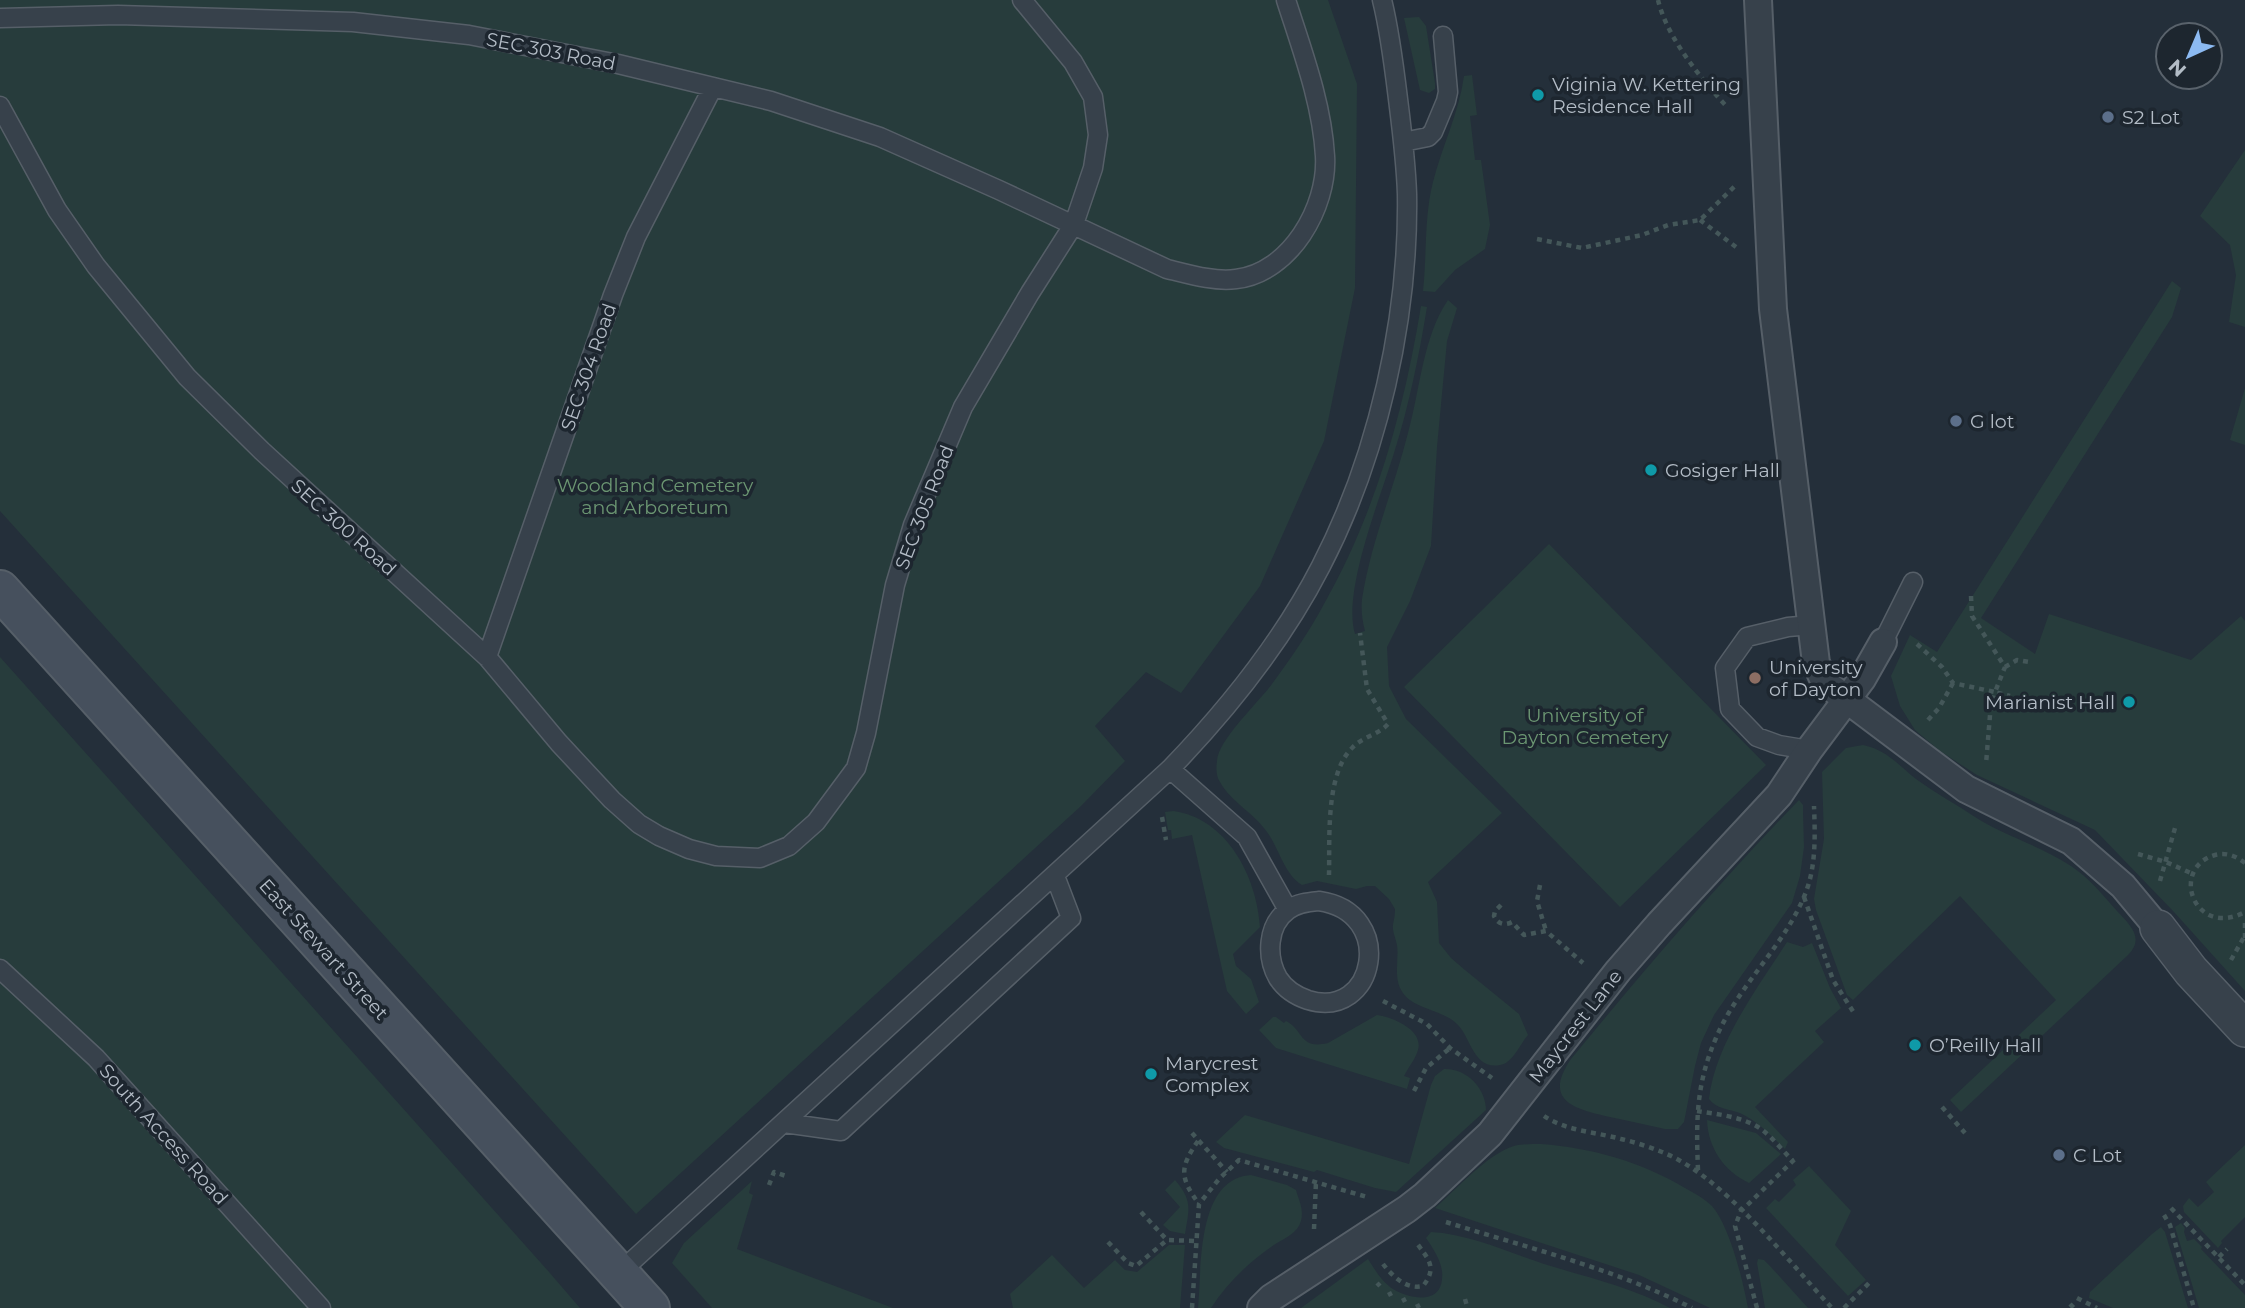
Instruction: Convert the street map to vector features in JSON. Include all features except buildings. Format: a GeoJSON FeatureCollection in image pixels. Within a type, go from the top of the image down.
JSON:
{"type":"FeatureCollection","features":[{"type":"Feature","properties":{"kind":"main road","name":"East Stewart Street"},"geometry":{"type":"LineString","coordinates":[[0,590],[650,1308]]}},
{"type":"Feature","properties":{"kind":"street"},"geometry":{"type":"LineString","coordinates":[[1758,0],[1773,309],[1816,663],[1825,683],[1966,789],[2071,841],[2123,886],[2191,971],[2245,1030]]}},
{"type":"Feature","properties":{"kind":"street","name":"Maycrest Lane"},"geometry":{"type":"LineString","coordinates":[[1261,1308],[1280,1292],[1425,1195],[1489,1135],[1618,971],[1779,795],[1809,750],[1848,700],[1883,642]]}},
{"type":"Feature","properties":{"kind":"lane","name":"SEC 305 Road"},"geometry":{"type":"LineString","coordinates":[[760,858],[789,846],[816,822],[856,768],[866,733],[895,585],[913,525],[963,407],[1074,224],[1093,168],[1098,135],[1093,97],[1073,61],[1022,0]]}},
{"type":"Feature","properties":{"kind":"lane","name":"SEC 303 Road"},"geometry":{"type":"LineString","coordinates":[[0,18],[118,15],[353,22],[469,35],[618,64],[779,104],[880,137],[1167,269],[1197,276],[1235,279],[1268,270],[1287,253],[1308,227],[1320,198],[1326,158],[1320,116],[1286,0]]}},
{"type":"Feature","properties":{"kind":"lane"},"geometry":{"type":"LineString","coordinates":[[618,1274],[1170,769],[1225,709],[1286,626],[1328,552],[1355,488],[1384,391],[1400,307],[1407,209],[1404,142],[1382,0]]}},
{"type":"Feature","properties":{"kind":"lane"},"geometry":{"type":"LineString","coordinates":[[1404,142],[1421,140],[1430,135],[1446,101],[1448,92],[1443,36]]}},
{"type":"Feature","properties":{"kind":"lane","name":"SEC 304 Road"},"geometry":{"type":"LineString","coordinates":[[487,657],[613,295],[636,237],[713,87]]}},
{"type":"Feature","properties":{"kind":"lane","name":"SEC 300 Road"},"geometry":{"type":"LineString","coordinates":[[0,106],[57,210],[96,266],[187,377],[290,478],[487,657],[559,744],[612,800],[639,824],[664,839],[699,853],[760,858]]}},
{"type":"Feature","properties":{"kind":"lane"},"geometry":{"type":"LineString","coordinates":[[1883,642],[1913,582]]}},
{"type":"Feature","properties":{"kind":"lane"},"geometry":{"type":"LineString","coordinates":[[1809,750],[1779,745],[1757,737],[1730,709],[1726,668],[1747,637],[1811,625]]}},
{"type":"Feature","properties":{"kind":"lane"},"geometry":{"type":"LineString","coordinates":[[1170,769],[1247,837],[1288,909]]}},
{"type":"Feature","properties":{"kind":"lane"},"geometry":{"type":"LineString","coordinates":[[784,1123],[841,1131],[1071,918],[1055,876]]}},
{"type":"Feature","properties":{"kind":"lane"},"geometry":{"type":"LineString","coordinates":[[1309,902],[1329,902],[1354,916],[1364,929],[1370,955],[1367,971],[1362,981],[1346,997],[1336,1001],[1317,1002],[1297,996],[1279,980],[1271,959],[1270,947],[1275,927],[1288,909],[1309,902]]}},
{"type":"Feature","properties":{"kind":"lane","name":"South Access Road"},"geometry":{"type":"LineString","coordinates":[[0,969],[96,1058],[321,1308]]}},
{"type":"Feature","properties":{"kind":"path"},"geometry":{"type":"LineString","coordinates":[[1658,0],[1676,41],[1724,103]]}},
{"type":"Feature","properties":{"kind":"path"},"geometry":{"type":"LineString","coordinates":[[1537,239],[1582,248],[1643,234],[1668,225],[1700,220],[1738,183]]}},
{"type":"Feature","properties":{"kind":"path"},"geometry":{"type":"LineString","coordinates":[[1700,220],[1740,252]]}},
{"type":"Feature","properties":{"kind":"path"},"geometry":{"type":"LineString","coordinates":[[1971,596],[1972,617],[2005,667]]}},
{"type":"Feature","properties":{"kind":"path"},"geometry":{"type":"LineString","coordinates":[[1328,880],[1331,807],[1341,763],[1357,743],[1388,724],[1367,689],[1360,634]]}},
{"type":"Feature","properties":{"kind":"path"},"geometry":{"type":"LineString","coordinates":[[1910,635],[1921,650],[1942,667],[1953,683],[2010,696]]}},
{"type":"Feature","properties":{"kind":"path"},"geometry":{"type":"LineString","coordinates":[[1986,765],[1990,715],[2005,667],[2017,660],[2029,662]]}},
{"type":"Feature","properties":{"kind":"path"},"geometry":{"type":"LineString","coordinates":[[1898,738],[1925,723],[1939,708],[1953,683]]}},
{"type":"Feature","properties":{"kind":"path"},"geometry":{"type":"LineString","coordinates":[[1698,1171],[1697,1111],[1704,1073],[1721,1025],[1795,916],[1804,897],[1812,864],[1814,804]]}},
{"type":"Feature","properties":{"kind":"path"},"geometry":{"type":"LineString","coordinates":[[1161,813],[1166,839]]}},
{"type":"Feature","properties":{"kind":"path"},"geometry":{"type":"LineString","coordinates":[[2162,873],[2175,828]]}},
{"type":"Feature","properties":{"kind":"path"},"geometry":{"type":"LineString","coordinates":[[2132,852],[2166,862],[2193,874]]}},
{"type":"Feature","properties":{"kind":"path"},"geometry":{"type":"LineString","coordinates":[[2245,863],[2238,858],[2220,854],[2203,861],[2193,874],[2191,888],[2193,899],[2207,915],[2228,918],[2245,912]]}},
{"type":"Feature","properties":{"kind":"path"},"geometry":{"type":"LineString","coordinates":[[1540,885],[1537,901],[1546,931],[1563,945]]}},
{"type":"Feature","properties":{"kind":"path"},"geometry":{"type":"LineString","coordinates":[[1804,897],[1833,980],[1854,1013]]}},
{"type":"Feature","properties":{"kind":"path"},"geometry":{"type":"LineString","coordinates":[[1501,905],[1494,916],[1499,923],[1504,925],[1512,922],[1524,935],[1546,931]]}},
{"type":"Feature","properties":{"kind":"path"},"geometry":{"type":"LineString","coordinates":[[2245,921],[2245,939]]}},
{"type":"Feature","properties":{"kind":"path"},"geometry":{"type":"LineString","coordinates":[[1380,1000],[1427,1024],[1450,1048],[1548,1119],[1578,1130],[1652,1148],[1698,1171],[1741,1211],[1832,1308]]}},
{"type":"Feature","properties":{"kind":"path"},"geometry":{"type":"LineString","coordinates":[[1414,1091],[1426,1068],[1450,1048]]}},
{"type":"Feature","properties":{"kind":"path"},"geometry":{"type":"LineString","coordinates":[[1942,1108],[1965,1133]]}},
{"type":"Feature","properties":{"kind":"path"},"geometry":{"type":"LineString","coordinates":[[1697,1111],[1754,1125],[1795,1159],[1741,1211],[1735,1226],[1757,1308]]}},
{"type":"Feature","properties":{"kind":"path"},"geometry":{"type":"LineString","coordinates":[[1192,1133],[1227,1172]]}},
{"type":"Feature","properties":{"kind":"path"},"geometry":{"type":"LineString","coordinates":[[1198,1141],[1188,1156],[1183,1172],[1190,1192],[1199,1204]]}},
{"type":"Feature","properties":{"kind":"path"},"geometry":{"type":"LineString","coordinates":[[1192,1308],[1199,1204],[1239,1160],[1376,1200]]}},
{"type":"Feature","properties":{"kind":"path"},"geometry":{"type":"LineString","coordinates":[[769,1185],[774,1172],[789,1177]]}},
{"type":"Feature","properties":{"kind":"path"},"geometry":{"type":"LineString","coordinates":[[1314,1230],[1316,1181]]}},
{"type":"Feature","properties":{"kind":"path"},"geometry":{"type":"LineString","coordinates":[[2171,1208],[2245,1284]]}},
{"type":"Feature","properties":{"kind":"path"},"geometry":{"type":"LineString","coordinates":[[1141,1212],[1167,1240]]}},
{"type":"Feature","properties":{"kind":"path"},"geometry":{"type":"LineString","coordinates":[[2164,1214],[2170,1225],[2194,1308]]}},
{"type":"Feature","properties":{"kind":"path"},"geometry":{"type":"LineString","coordinates":[[1438,1219],[1618,1277],[1692,1308]]}},
{"type":"Feature","properties":{"kind":"path"},"geometry":{"type":"LineString","coordinates":[[1364,1238],[1390,1273],[1416,1288],[1423,1286],[1431,1275],[1429,1260],[1420,1247]]}},
{"type":"Feature","properties":{"kind":"path"},"geometry":{"type":"LineString","coordinates":[[1108,1242],[1128,1263],[1136,1266],[1167,1240],[1195,1241]]}},
{"type":"Feature","properties":{"kind":"path"},"geometry":{"type":"LineString","coordinates":[[2219,1257],[2227,1249]]}},
{"type":"Feature","properties":{"kind":"path"},"geometry":{"type":"LineString","coordinates":[[1844,1308],[1869,1283]]}},
{"type":"Feature","properties":{"kind":"path"},"geometry":{"type":"LineString","coordinates":[[1465,1298],[1467,1306]]}},
{"type":"Feature","properties":{"kind":"path"},"geometry":{"type":"LineString","coordinates":[[2077,1298],[2097,1308]]}},
{"type":"Feature","properties":{"kind":"green space","name":"Woodland Cemetery and Arboretum"},"geometry":{"type":"Polygon","coordinates":[[[0,0],[1328,0],[1357,84],[1355,288],[1324,441],[1260,586],[1181,693],[1146,672],[1095,726],[1125,761],[1081,806],[636,1214],[0,511],[0,0]]]}},
{"type":"Feature","properties":{"kind":"green space"},"geometry":{"type":"Polygon","coordinates":[[[1419,17],[1426,26],[1435,83],[1435,89],[1429,93],[1420,90],[1404,18],[1419,17]]]}},
{"type":"Feature","properties":{"kind":"green space"},"geometry":{"type":"Polygon","coordinates":[[[1472,75],[1477,115],[1470,116],[1475,160],[1481,160],[1490,225],[1485,249],[1455,270],[1435,292],[1423,291],[1430,195],[1464,76],[1472,75]]]}},
{"type":"Feature","properties":{"kind":"green space"},"geometry":{"type":"Polygon","coordinates":[[[2245,150],[2245,327],[2229,322],[2236,275],[2230,245],[2200,216],[2245,150]]]}},
{"type":"Feature","properties":{"kind":"green space"},"geometry":{"type":"Polygon","coordinates":[[[2172,281],[2181,288],[2172,317],[1981,618],[2035,654],[2049,614],[2191,660],[2241,616],[2245,621],[2245,991],[2095,830],[1977,775],[1940,751],[1915,730],[1900,706],[1891,676],[1910,635],[1937,652],[2172,281]]]}},
{"type":"Feature","properties":{"kind":"green space"},"geometry":{"type":"Polygon","coordinates":[[[1448,300],[1457,308],[1447,341],[1431,546],[1410,601],[1387,647],[1389,686],[1406,719],[1502,813],[1428,882],[1437,902],[1439,943],[1451,958],[1519,1014],[1528,1035],[1512,1057],[1500,1065],[1484,1063],[1457,1024],[1411,1001],[1400,988],[1393,927],[1395,909],[1389,899],[1375,886],[1356,889],[1317,881],[1302,885],[1286,868],[1267,832],[1225,789],[1217,772],[1219,752],[1224,743],[1272,684],[1306,635],[1359,533],[1397,422],[1421,306],[1427,307],[1404,417],[1358,570],[1352,616],[1355,634],[1365,631],[1362,599],[1371,557],[1408,433],[1433,330],[1448,300]]]}},
{"type":"Feature","properties":{"kind":"green space"},"geometry":{"type":"Polygon","coordinates":[[[2245,388],[2245,445],[2230,440],[2245,388]]]}},
{"type":"Feature","properties":{"kind":"green space","name":"University of Dayton Cemetery"},"geometry":{"type":"Polygon","coordinates":[[[1549,544],[1766,765],[1620,907],[1404,687],[1549,544]]]}},
{"type":"Feature","properties":{"kind":"green space"},"geometry":{"type":"Polygon","coordinates":[[[0,657],[549,1272],[580,1308],[0,1308],[0,657]]]}},
{"type":"Feature","properties":{"kind":"green space"},"geometry":{"type":"Polygon","coordinates":[[[1863,745],[1886,754],[1923,784],[1987,824],[2071,866],[2101,893],[2134,932],[2135,943],[2128,955],[1961,1112],[1950,1100],[2056,1000],[1960,896],[1853,1000],[1847,995],[1814,899],[1824,839],[1822,772],[1846,748],[1863,745]]]}},
{"type":"Feature","properties":{"kind":"green space"},"geometry":{"type":"Polygon","coordinates":[[[1799,800],[1803,805],[1804,847],[1800,876],[1792,903],[1714,1015],[1701,1043],[1684,1122],[1678,1129],[1665,1129],[1597,1114],[1566,1101],[1561,1094],[1560,1085],[1571,1059],[1682,927],[1799,800]]]}},
{"type":"Feature","properties":{"kind":"green space"},"geometry":{"type":"Polygon","coordinates":[[[1173,811],[1192,816],[1209,825],[1223,838],[1236,853],[1253,889],[1260,927],[1233,954],[1236,966],[1251,979],[1259,1002],[1246,1014],[1227,991],[1192,835],[1172,839],[1171,830],[1168,830],[1165,812],[1173,811]]]}},
{"type":"Feature","properties":{"kind":"green space"},"geometry":{"type":"Polygon","coordinates":[[[1787,942],[1803,947],[1812,943],[1841,1008],[1815,1031],[1824,1042],[1755,1107],[1788,1142],[1785,1149],[1753,1120],[1719,1107],[1709,1099],[1713,1078],[1729,1037],[1787,942]]]}},
{"type":"Feature","properties":{"kind":"green space"},"geometry":{"type":"Polygon","coordinates":[[[1377,1015],[1391,1018],[1405,1026],[1412,1031],[1419,1043],[1414,1060],[1404,1076],[1410,1078],[1407,1089],[1276,1048],[1259,1030],[1276,1017],[1292,1025],[1312,1044],[1328,1043],[1377,1015]]]}},
{"type":"Feature","properties":{"kind":"green space"},"geometry":{"type":"Polygon","coordinates":[[[1444,1069],[1460,1072],[1474,1081],[1483,1095],[1486,1110],[1396,1192],[1224,1148],[1216,1142],[1245,1115],[1409,1164],[1431,1085],[1435,1076],[1444,1069]]]}},
{"type":"Feature","properties":{"kind":"green space"},"geometry":{"type":"Polygon","coordinates":[[[1707,1120],[1756,1133],[1781,1154],[1749,1183],[1732,1172],[1719,1158],[1710,1140],[1707,1120]]]}},
{"type":"Feature","properties":{"kind":"green space"},"geometry":{"type":"Polygon","coordinates":[[[1524,1144],[1598,1153],[1634,1164],[1668,1179],[1706,1201],[1719,1215],[1725,1227],[1748,1308],[1710,1308],[1639,1275],[1435,1208],[1472,1173],[1504,1150],[1524,1144]]]}},
{"type":"Feature","properties":{"kind":"green space"},"geometry":{"type":"Polygon","coordinates":[[[2245,1145],[2245,1217],[2221,1241],[2218,1248],[2184,1212],[2183,1206],[2189,1198],[2198,1207],[2214,1192],[2206,1182],[2245,1145]]]}},
{"type":"Feature","properties":{"kind":"green space"},"geometry":{"type":"Polygon","coordinates":[[[1809,1166],[1851,1211],[1835,1245],[1866,1280],[1848,1296],[1766,1208],[1775,1199],[1779,1202],[1796,1185],[1793,1180],[1809,1166]]]}},
{"type":"Feature","properties":{"kind":"green space"},"geometry":{"type":"Polygon","coordinates":[[[1251,1175],[1296,1190],[1302,1209],[1299,1225],[1291,1234],[1249,1264],[1211,1308],[1198,1308],[1202,1249],[1211,1208],[1220,1192],[1233,1180],[1251,1175]]]}},
{"type":"Feature","properties":{"kind":"green space"},"geometry":{"type":"Polygon","coordinates":[[[1175,1180],[1187,1200],[1185,1234],[1170,1231],[1163,1225],[1180,1207],[1165,1190],[1175,1180]]]}},
{"type":"Feature","properties":{"kind":"green space"},"geometry":{"type":"Polygon","coordinates":[[[752,1181],[749,1193],[753,1195],[737,1249],[893,1308],[712,1308],[672,1263],[684,1243],[752,1181]]]}},
{"type":"Feature","properties":{"kind":"green space"},"geometry":{"type":"Polygon","coordinates":[[[2181,1223],[2185,1228],[2187,1241],[2194,1239],[2245,1295],[2245,1308],[2199,1308],[2175,1227],[2181,1223]]]}},
{"type":"Feature","properties":{"kind":"green space"},"geometry":{"type":"Polygon","coordinates":[[[2161,1227],[2165,1232],[2188,1308],[2113,1308],[2089,1298],[2090,1292],[2161,1227]]]}},
{"type":"Feature","properties":{"kind":"green space"},"geometry":{"type":"Polygon","coordinates":[[[1431,1232],[1488,1244],[1624,1288],[1670,1308],[1301,1308],[1368,1259],[1385,1283],[1400,1293],[1423,1298],[1436,1293],[1440,1287],[1442,1273],[1438,1257],[1426,1238],[1431,1232]]]}},
{"type":"Feature","properties":{"kind":"green space"},"geometry":{"type":"Polygon","coordinates":[[[1169,1245],[1185,1245],[1180,1308],[1013,1308],[1010,1294],[1052,1255],[1084,1288],[1115,1260],[1125,1270],[1137,1272],[1169,1245]]]}},
{"type":"Feature","properties":{"kind":"green space"},"geometry":{"type":"Polygon","coordinates":[[[1758,1259],[1764,1260],[1808,1308],[1765,1308],[1758,1259]]]}},
{"type":"Feature","properties":{"kind":"place","name":"Viginia W. Kettering Residence Hall"},"geometry":{"type":"Point","coordinates":[1538,95]}},
{"type":"Feature","properties":{"kind":"place","name":"S2 Lot"},"geometry":{"type":"Point","coordinates":[2108,117]}},
{"type":"Feature","properties":{"kind":"place","name":"G lot"},"geometry":{"type":"Point","coordinates":[1956,421]}},
{"type":"Feature","properties":{"kind":"place","name":"Gosiger Hall"},"geometry":{"type":"Point","coordinates":[1651,470]}},
{"type":"Feature","properties":{"kind":"place","name":"University of Dayton"},"geometry":{"type":"Point","coordinates":[1755,678]}},
{"type":"Feature","properties":{"kind":"place","name":"Marianist Hall"},"geometry":{"type":"Point","coordinates":[2129,702]}},
{"type":"Feature","properties":{"kind":"place","name":"O’Reilly Hall"},"geometry":{"type":"Point","coordinates":[1915,1045]}},
{"type":"Feature","properties":{"kind":"place","name":"Marycrest Complex"},"geometry":{"type":"Point","coordinates":[1151,1074]}},
{"type":"Feature","properties":{"kind":"place","name":"C Lot"},"geometry":{"type":"Point","coordinates":[2059,1155]}}]}
